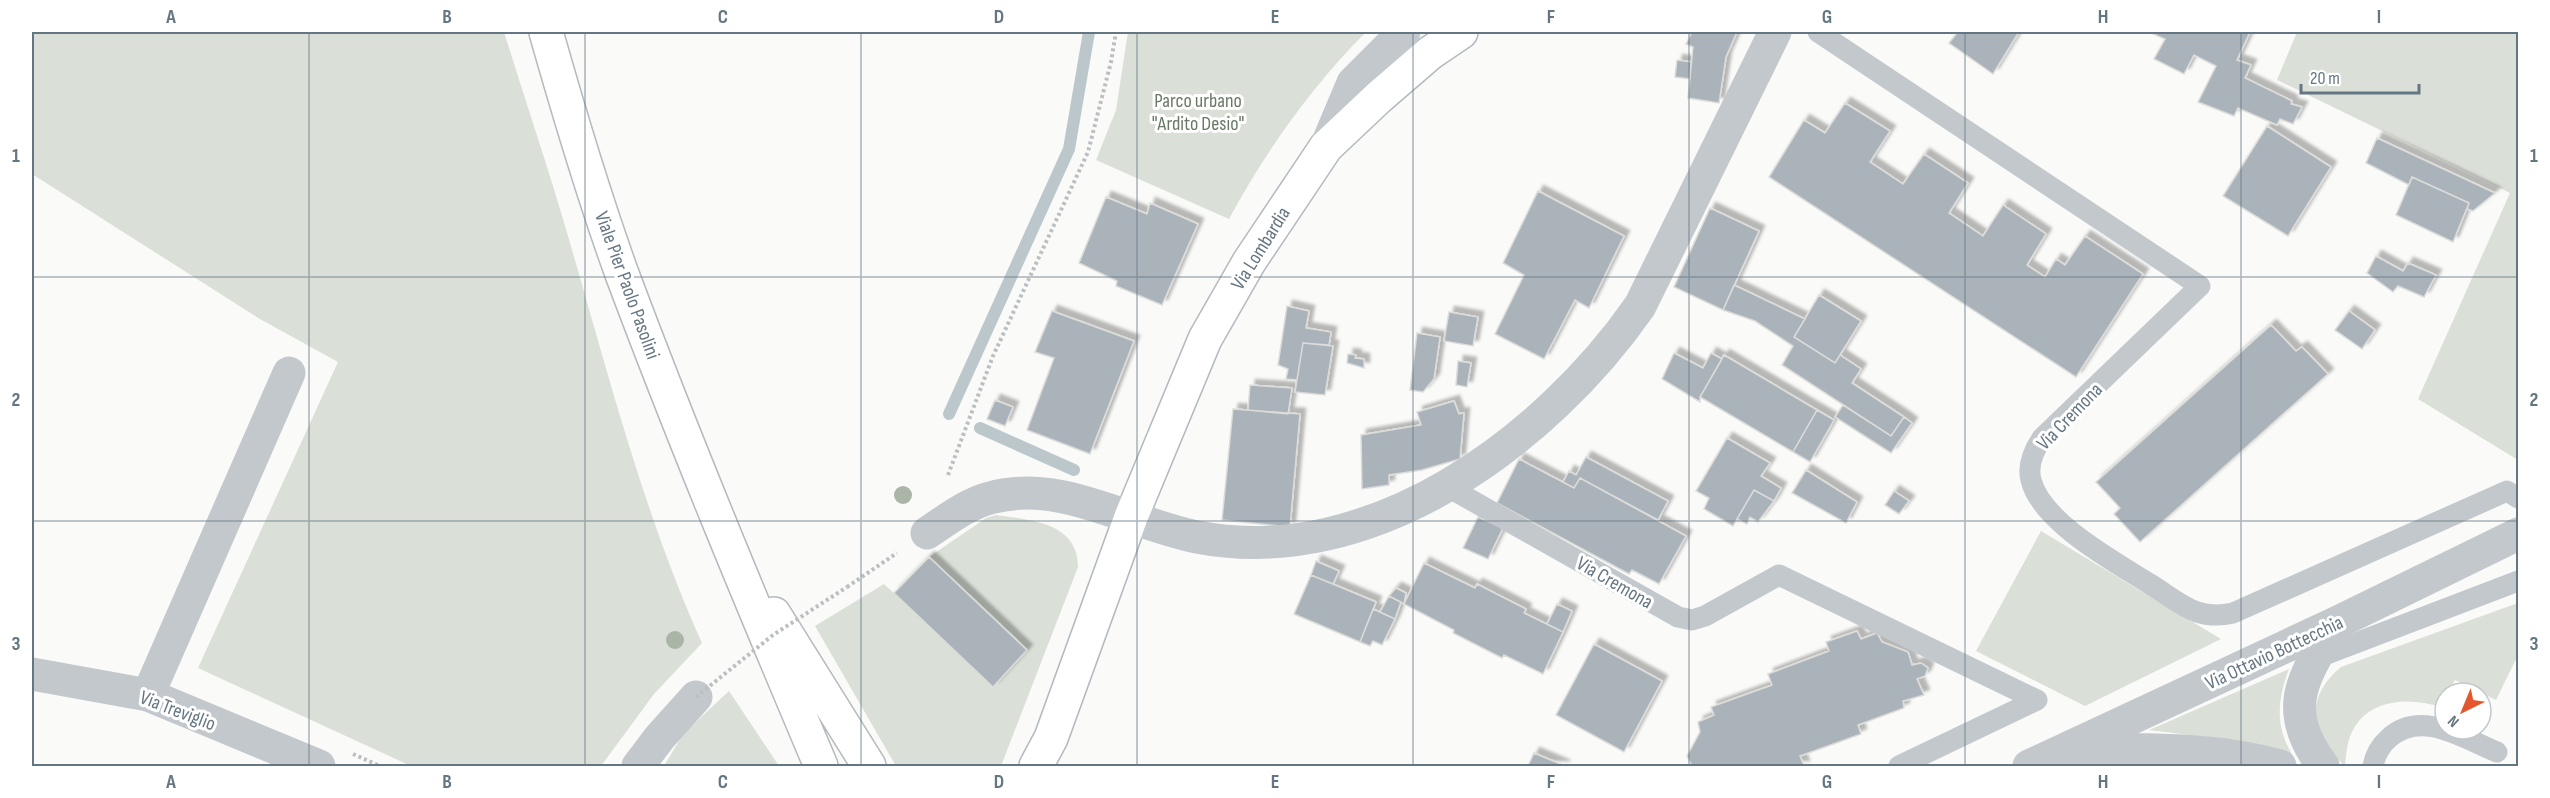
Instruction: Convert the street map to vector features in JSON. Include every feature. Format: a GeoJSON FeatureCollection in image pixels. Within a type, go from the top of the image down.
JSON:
{"type":"FeatureCollection","features":[{"type":"Feature","properties":{"kind":"main road","name":"Viale Pier Paolo Pasolini"},"geometry":{"type":"LineString","coordinates":[[546,32],[575,131],[622,272],[723,534],[821,766]]}},
{"type":"Feature","properties":{"kind":"main road","name":"Via Lombardia"},"geometry":{"type":"LineString","coordinates":[[1036,766],[1050,752],[1131,517],[1205,339],[1249,262],[1326,147],[1430,53],[1461,32]]}},
{"type":"Feature","properties":{"kind":"main road","name":"Viale Pier Paolo Pasolini"},"geometry":{"type":"LineString","coordinates":[[723,534],[870,766]]}},
{"type":"Feature","properties":{"kind":"street"},"geometry":{"type":"LineString","coordinates":[[1326,147],[1353,83],[1404,32]]}},
{"type":"Feature","properties":{"kind":"street"},"geometry":{"type":"LineString","coordinates":[[927,533],[962,510],[990,498],[1026,492],[1065,498],[1195,537],[1235,543],[1287,541],[1345,529],[1402,508],[1448,487],[1522,434],[1577,385],[1615,342],[1640,306],[1775,32]]}},
{"type":"Feature","properties":{"kind":"street"},"geometry":{"type":"LineString","coordinates":[[148,695],[289,374]]}},
{"type":"Feature","properties":{"kind":"street","name":"Via Ottavio Bottecchia"},"geometry":{"type":"LineString","coordinates":[[2047,759],[2336,623],[2518,534]]}},
{"type":"Feature","properties":{"kind":"street"},"geometry":{"type":"LineString","coordinates":[[2324,766],[2308,743],[2298,701],[2314,659],[2336,623]]}},
{"type":"Feature","properties":{"kind":"street","name":"Via Treviglio"},"geometry":{"type":"LineString","coordinates":[[32,674],[148,695],[319,766]]}},
{"type":"Feature","properties":{"kind":"street"},"geometry":{"type":"LineString","coordinates":[[638,766],[660,737],[696,697]]}},
{"type":"Feature","properties":{"kind":"street"},"geometry":{"type":"LineString","coordinates":[[2047,759],[2209,752],[2280,766]]}},
{"type":"Feature","properties":{"kind":"lane","name":"Via Cremona"},"geometry":{"type":"LineString","coordinates":[[1818,32],[2200,286],[2042,438],[2034,450],[2031,480],[2038,496],[2057,519],[2084,542],[2188,608],[2210,615],[2221,615],[2233,613],[2506,491],[2518,498]]}},
{"type":"Feature","properties":{"kind":"lane","name":"Via Cremona"},"geometry":{"type":"LineString","coordinates":[[1448,487],[1678,617],[1692,620],[1705,616],[1779,575],[2037,700],[1899,766]]}},
{"type":"Feature","properties":{"kind":"lane"},"geometry":{"type":"LineString","coordinates":[[2314,659],[2518,581]]}},
{"type":"Feature","properties":{"kind":"lane"},"geometry":{"type":"LineString","coordinates":[[2336,623],[2416,621]]}},
{"type":"Feature","properties":{"kind":"lane"},"geometry":{"type":"LineString","coordinates":[[2373,766],[2374,757],[2385,742],[2397,731],[2414,724],[2443,729],[2497,752]]}},
{"type":"Feature","properties":{"kind":"path"},"geometry":{"type":"LineString","coordinates":[[946,481],[993,356],[1088,152],[1112,62],[1116,32]]}},
{"type":"Feature","properties":{"kind":"path"},"geometry":{"type":"LineString","coordinates":[[696,697],[772,635],[927,533]]}},
{"type":"Feature","properties":{"kind":"green space"},"geometry":{"type":"Polygon","coordinates":[[[32,32],[504,32],[560,210],[644,493],[681,594],[702,643],[654,694],[601,766],[411,766],[198,668],[338,362],[260,319],[32,174],[32,32]]]}},
{"type":"Feature","properties":{"kind":"green space","name":"Parco urbano \"Ardito Desio\""},"geometry":{"type":"Polygon","coordinates":[[[1128,32],[1366,32],[1308,97],[1274,144],[1229,219],[1096,160],[1116,110],[1128,32]]]}},
{"type":"Feature","properties":{"kind":"green space"},"geometry":{"type":"Polygon","coordinates":[[[2297,32],[2518,32],[2518,460],[2418,399],[2510,193],[2277,80],[2297,32]]]}},
{"type":"Feature","properties":{"kind":"green space"},"geometry":{"type":"Polygon","coordinates":[[[996,515],[1037,522],[1061,532],[1076,552],[1078,567],[1001,766],[896,766],[815,626],[884,584],[993,686],[1027,649],[929,557],[986,518],[996,515]]]}},
{"type":"Feature","properties":{"kind":"green space"},"geometry":{"type":"Polygon","coordinates":[[[2041,531],[2221,639],[2085,706],[1976,651],[2041,531]]]}},
{"type":"Feature","properties":{"kind":"green space"},"geometry":{"type":"Polygon","coordinates":[[[2518,603],[2518,655],[2496,700],[2493,699],[2493,681],[2433,681],[2433,705],[2416,702],[2390,703],[2367,713],[2351,734],[2345,766],[2324,743],[2318,730],[2316,717],[2316,704],[2321,691],[2341,667],[2518,603]]]}},
{"type":"Feature","properties":{"kind":"green space"},"geometry":{"type":"Polygon","coordinates":[[[2289,669],[2282,692],[2280,714],[2283,735],[2293,756],[2222,739],[2149,730],[2289,669]]]}},
{"type":"Feature","properties":{"kind":"green space"},"geometry":{"type":"Polygon","coordinates":[[[729,691],[779,766],[664,766],[683,734],[729,691]]]}},
{"type":"Feature","properties":{"kind":"building"},"geometry":{"type":"Polygon","coordinates":[[[1692,32],[1737,32],[1726,57],[1719,103],[1688,98],[1693,47],[1686,44],[1692,32]]]}},
{"type":"Feature","properties":{"kind":"building"},"geometry":{"type":"Polygon","coordinates":[[[1955,32],[2019,32],[1993,74],[1949,43],[1957,33],[1955,32]]]}},
{"type":"Feature","properties":{"kind":"building"},"geometry":{"type":"Polygon","coordinates":[[[2149,32],[2250,32],[2237,60],[2251,65],[2245,78],[2292,101],[2291,104],[2302,107],[2293,124],[2280,119],[2277,125],[2238,108],[2234,116],[2198,102],[2216,66],[2194,55],[2184,74],[2154,59],[2165,39],[2149,32]]]}},
{"type":"Feature","properties":{"kind":"building"},"geometry":{"type":"Polygon","coordinates":[[[1677,60],[1691,62],[1690,79],[1675,77],[1677,60]]]}},
{"type":"Feature","properties":{"kind":"building"},"geometry":{"type":"Polygon","coordinates":[[[1845,103],[1890,131],[1870,162],[1903,184],[1924,154],[1968,183],[1949,213],[1983,236],[2003,205],[2046,234],[2027,265],[2045,277],[2056,259],[2065,265],[2085,236],[2143,274],[2076,377],[1769,177],[1804,120],[1825,133],[1845,103]]]}},
{"type":"Feature","properties":{"kind":"building"},"geometry":{"type":"Polygon","coordinates":[[[2267,126],[2331,167],[2288,236],[2223,196],[2267,126]]]}},
{"type":"Feature","properties":{"kind":"building"},"geometry":{"type":"Polygon","coordinates":[[[2377,138],[2495,193],[2473,211],[2467,209],[2469,203],[2412,177],[2409,185],[2366,163],[2377,138]]]}},
{"type":"Feature","properties":{"kind":"building"},"geometry":{"type":"Polygon","coordinates":[[[2412,177],[2469,203],[2453,242],[2396,215],[2412,177]]]}},
{"type":"Feature","properties":{"kind":"building"},"geometry":{"type":"Polygon","coordinates":[[[1538,191],[1624,236],[1589,308],[1575,300],[1544,359],[1495,334],[1524,275],[1503,263],[1538,191]]]}},
{"type":"Feature","properties":{"kind":"building"},"geometry":{"type":"Polygon","coordinates":[[[1106,197],[1147,214],[1150,203],[1198,224],[1162,305],[1116,286],[1117,281],[1079,263],[1106,197]]]}},
{"type":"Feature","properties":{"kind":"building"},"geometry":{"type":"Polygon","coordinates":[[[1710,208],[1759,231],[1723,310],[1674,287],[1710,208]]]}},
{"type":"Feature","properties":{"kind":"building"},"geometry":{"type":"Polygon","coordinates":[[[2376,256],[2403,271],[2408,263],[2436,275],[2424,297],[2398,286],[2393,292],[2367,273],[2376,256]]]}},
{"type":"Feature","properties":{"kind":"building"},"geometry":{"type":"Polygon","coordinates":[[[1734,285],[1805,319],[1794,337],[1835,363],[1840,355],[1861,369],[1852,383],[1904,417],[1891,436],[1782,365],[1793,346],[1755,321],[1723,310],[1734,285]]]}},
{"type":"Feature","properties":{"kind":"building"},"geometry":{"type":"Polygon","coordinates":[[[1819,295],[1861,321],[1835,363],[1794,337],[1819,295]]]}},
{"type":"Feature","properties":{"kind":"building"},"geometry":{"type":"Polygon","coordinates":[[[1287,306],[1309,311],[1306,328],[1331,332],[1329,345],[1303,343],[1297,380],[1286,379],[1288,369],[1278,365],[1287,306]]]}},
{"type":"Feature","properties":{"kind":"building"},"geometry":{"type":"Polygon","coordinates":[[[1052,311],[1134,341],[1090,454],[1027,430],[1054,358],[1035,352],[1052,311]]]}},
{"type":"Feature","properties":{"kind":"building"},"geometry":{"type":"Polygon","coordinates":[[[2349,311],[2375,330],[2362,349],[2335,330],[2349,311]]]}},
{"type":"Feature","properties":{"kind":"building"},"geometry":{"type":"Polygon","coordinates":[[[1449,312],[1478,317],[1473,346],[1444,341],[1449,312]]]}},
{"type":"Feature","properties":{"kind":"building"},"geometry":{"type":"Polygon","coordinates":[[[2271,325],[2296,351],[2302,347],[2328,374],[2140,542],[2114,514],[2120,508],[2096,482],[2271,325]]]}},
{"type":"Feature","properties":{"kind":"building"},"geometry":{"type":"Polygon","coordinates":[[[1417,333],[1440,337],[1434,379],[1423,392],[1410,390],[1417,333]]]}},
{"type":"Feature","properties":{"kind":"building"},"geometry":{"type":"Polygon","coordinates":[[[1303,343],[1333,346],[1325,395],[1295,392],[1303,343]]]}},
{"type":"Feature","properties":{"kind":"building"},"geometry":{"type":"Polygon","coordinates":[[[1674,353],[1703,368],[1711,353],[1722,359],[1700,397],[1700,402],[1662,379],[1674,353]]]}},
{"type":"Feature","properties":{"kind":"building"},"geometry":{"type":"Polygon","coordinates":[[[1348,354],[1364,359],[1364,368],[1347,363],[1348,354]]]}},
{"type":"Feature","properties":{"kind":"building"},"geometry":{"type":"Polygon","coordinates":[[[1724,355],[1817,410],[1793,452],[1700,397],[1724,355]]]}},
{"type":"Feature","properties":{"kind":"building"},"geometry":{"type":"Polygon","coordinates":[[[1458,361],[1471,363],[1467,387],[1456,385],[1458,361]]]}},
{"type":"Feature","properties":{"kind":"building"},"geometry":{"type":"Polygon","coordinates":[[[1250,385],[1292,388],[1288,414],[1248,410],[1250,385]]]}},
{"type":"Feature","properties":{"kind":"building"},"geometry":{"type":"Polygon","coordinates":[[[995,400],[1013,407],[1005,426],[987,419],[995,400]]]}},
{"type":"Feature","properties":{"kind":"building"},"geometry":{"type":"Polygon","coordinates":[[[1454,401],[1459,414],[1464,413],[1460,459],[1422,470],[1389,475],[1389,485],[1362,489],[1361,435],[1421,425],[1417,412],[1454,401]]]}},
{"type":"Feature","properties":{"kind":"building"},"geometry":{"type":"Polygon","coordinates":[[[1843,405],[1891,436],[1904,417],[1912,423],[1891,453],[1835,417],[1843,405]]]}},
{"type":"Feature","properties":{"kind":"building"},"geometry":{"type":"Polygon","coordinates":[[[1233,409],[1300,414],[1290,527],[1222,520],[1233,409]]]}},
{"type":"Feature","properties":{"kind":"building"},"geometry":{"type":"Polygon","coordinates":[[[1817,410],[1834,420],[1810,462],[1793,452],[1817,410]]]}},
{"type":"Feature","properties":{"kind":"building"},"geometry":{"type":"Polygon","coordinates":[[[1727,438],[1770,463],[1761,476],[1781,488],[1774,501],[1754,490],[1733,526],[1704,509],[1709,498],[1696,491],[1727,438]]]}},
{"type":"Feature","properties":{"kind":"building"},"geometry":{"type":"Polygon","coordinates":[[[1586,457],[1668,501],[1658,520],[1580,478],[1574,488],[1563,482],[1569,471],[1576,475],[1586,457]]]}},
{"type":"Feature","properties":{"kind":"building"},"geometry":{"type":"Polygon","coordinates":[[[1519,459],[1574,488],[1580,478],[1686,536],[1659,584],[1632,570],[1629,574],[1497,503],[1519,459]]]}},
{"type":"Feature","properties":{"kind":"building"},"geometry":{"type":"Polygon","coordinates":[[[1806,470],[1857,502],[1846,523],[1792,493],[1806,470]]]}},
{"type":"Feature","properties":{"kind":"building"},"geometry":{"type":"Polygon","coordinates":[[[1754,490],[1774,501],[1758,522],[1750,517],[1747,524],[1737,519],[1754,490]]]}},
{"type":"Feature","properties":{"kind":"building"},"geometry":{"type":"Polygon","coordinates":[[[1894,491],[1909,501],[1899,514],[1885,505],[1894,491]]]}},
{"type":"Feature","properties":{"kind":"building"},"geometry":{"type":"Polygon","coordinates":[[[1478,517],[1503,528],[1488,559],[1463,548],[1478,517]]]}},
{"type":"Feature","properties":{"kind":"building"},"geometry":{"type":"Polygon","coordinates":[[[929,557],[1027,650],[993,687],[894,593],[929,557]]]}},
{"type":"Feature","properties":{"kind":"building"},"geometry":{"type":"Polygon","coordinates":[[[1316,561],[1339,571],[1333,584],[1311,575],[1316,561]]]}},
{"type":"Feature","properties":{"kind":"building"},"geometry":{"type":"Polygon","coordinates":[[[1424,563],[1475,588],[1477,584],[1526,609],[1524,613],[1563,632],[1543,674],[1504,655],[1502,658],[1404,604],[1424,563]]]}},
{"type":"Feature","properties":{"kind":"building"},"geometry":{"type":"Polygon","coordinates":[[[1311,575],[1376,602],[1360,642],[1294,614],[1311,575]]]}},
{"type":"Feature","properties":{"kind":"building"},"geometry":{"type":"Polygon","coordinates":[[[1396,588],[1406,593],[1404,604],[1389,596],[1396,588]]]}},
{"type":"Feature","properties":{"kind":"building"},"geometry":{"type":"Polygon","coordinates":[[[1389,596],[1401,602],[1395,619],[1380,612],[1389,596]]]}},
{"type":"Feature","properties":{"kind":"building"},"geometry":{"type":"Polygon","coordinates":[[[1557,604],[1572,611],[1563,632],[1547,624],[1557,604]]]}},
{"type":"Feature","properties":{"kind":"building"},"geometry":{"type":"Polygon","coordinates":[[[1373,609],[1395,619],[1382,645],[1373,641],[1370,646],[1360,642],[1373,609]]]}},
{"type":"Feature","properties":{"kind":"building"},"geometry":{"type":"Polygon","coordinates":[[[1857,631],[1861,639],[1877,633],[1882,642],[1908,652],[1912,665],[1921,663],[1928,668],[1925,676],[1917,679],[1924,695],[1903,701],[1904,708],[1858,725],[1861,734],[1800,756],[1804,766],[1692,766],[1687,756],[1700,732],[1698,722],[1714,715],[1711,707],[1772,685],[1768,674],[1829,651],[1826,642],[1857,631]]]}},
{"type":"Feature","properties":{"kind":"building"},"geometry":{"type":"Polygon","coordinates":[[[1594,644],[1662,681],[1624,752],[1556,715],[1594,644]]]}},
{"type":"Feature","properties":{"kind":"building"},"geometry":{"type":"Polygon","coordinates":[[[1534,753],[1565,766],[1528,766],[1534,753]]]}},
{"type":"Feature","properties":{"kind":"waterway"},"geometry":{"type":"LineString","coordinates":[[949,414],[1069,149],[1089,32]]}},
{"type":"Feature","properties":{"kind":"waterway"},"geometry":{"type":"LineString","coordinates":[[980,428],[1074,470]]}}]}
